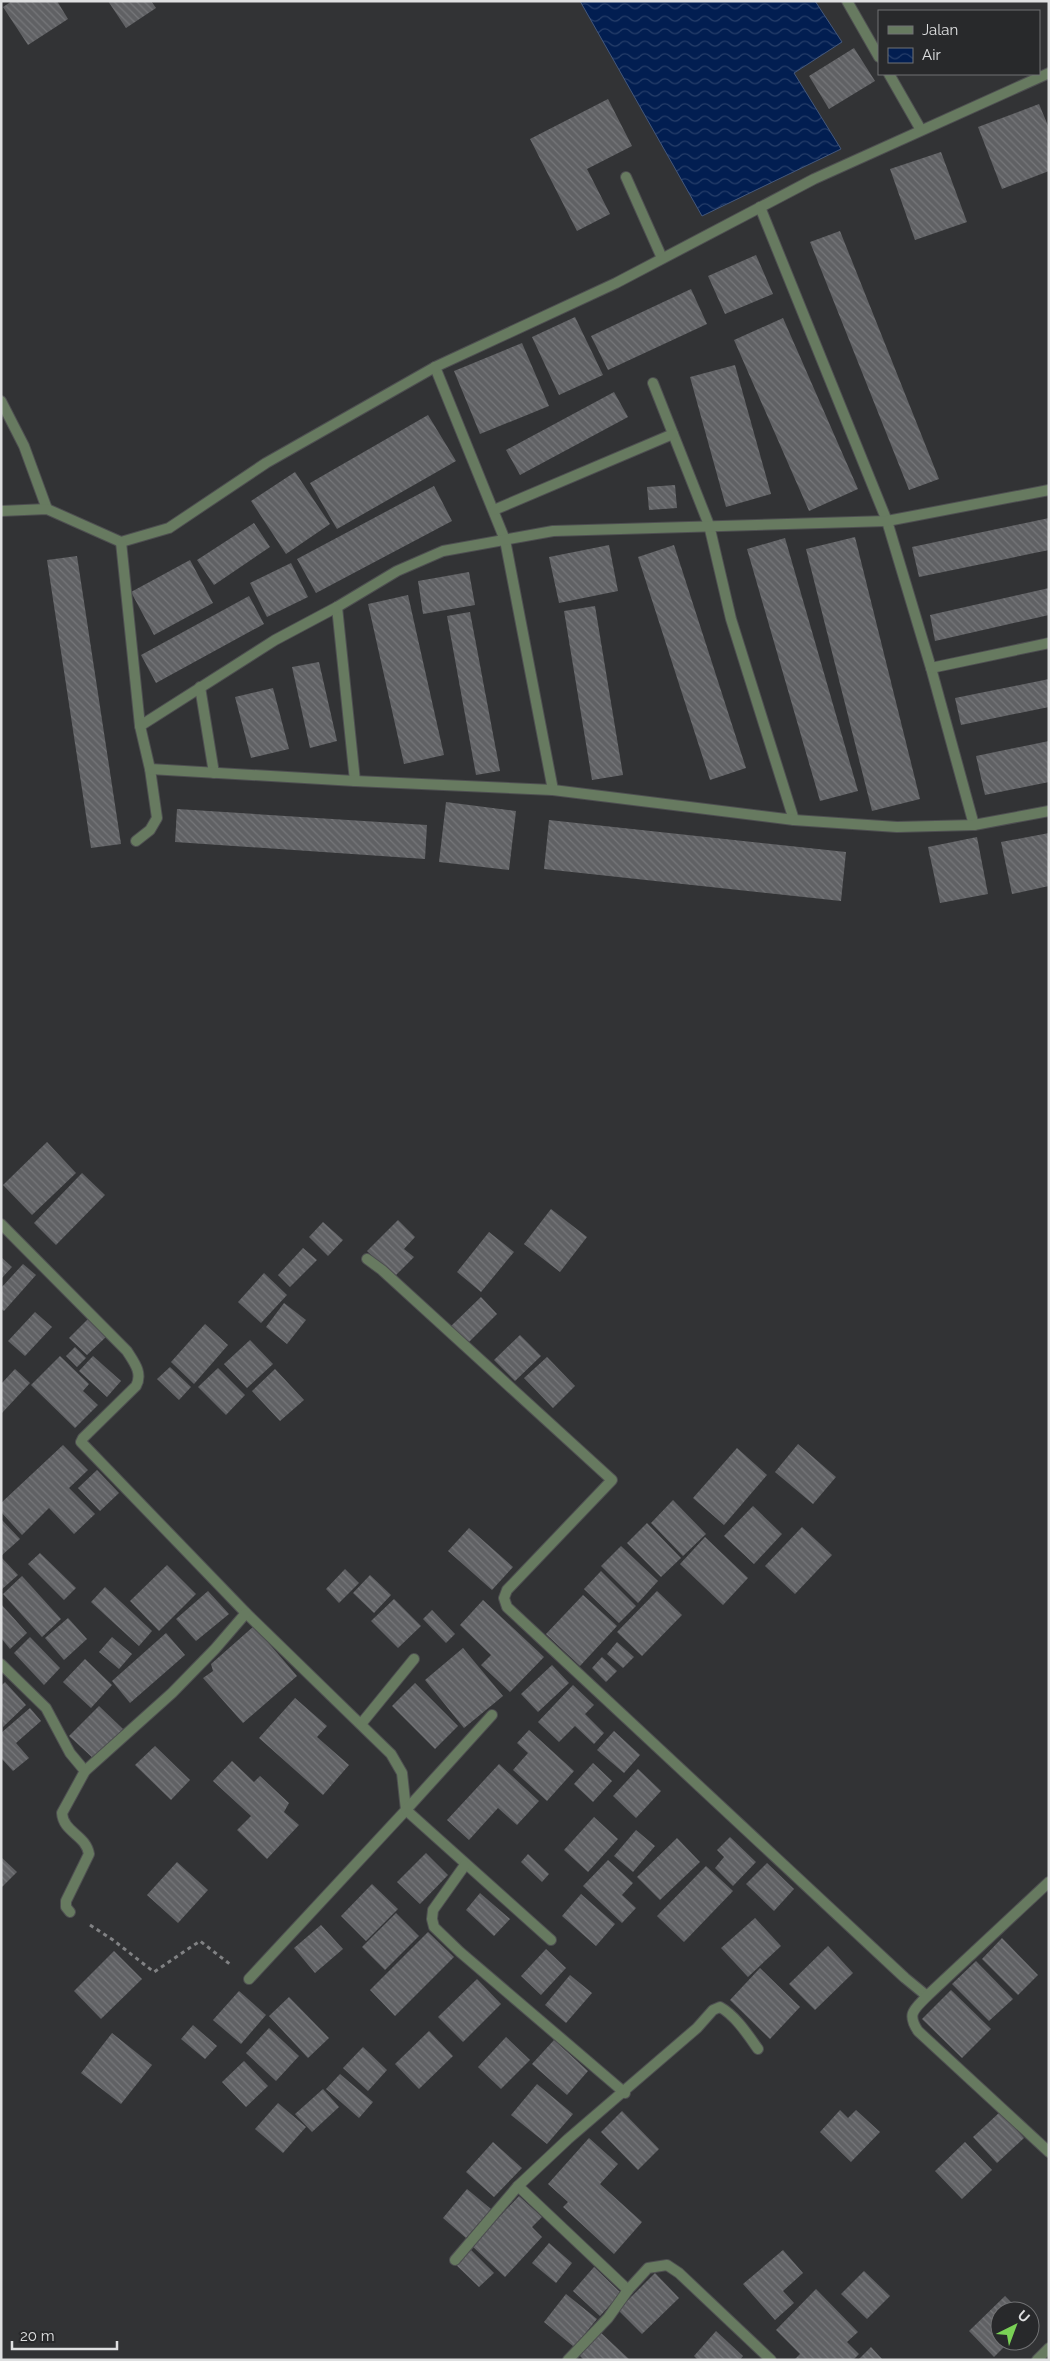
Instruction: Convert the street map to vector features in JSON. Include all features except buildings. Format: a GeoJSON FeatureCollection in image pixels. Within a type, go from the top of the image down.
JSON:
{"type":"FeatureCollection","features":[{"type":"Feature","properties":{"kind":"street"},"geometry":{"type":"LineString","coordinates":[[847,1],[878,55]]}},
{"type":"Feature","properties":{"kind":"street"},"geometry":{"type":"LineString","coordinates":[[1,511],[46,509],[121,542],[169,528],[266,462],[435,367],[616,283],[814,179],[1049,73]]}},
{"type":"Feature","properties":{"kind":"street"},"geometry":{"type":"LineString","coordinates":[[889,75],[921,130]]}},
{"type":"Feature","properties":{"kind":"street"},"geometry":{"type":"LineString","coordinates":[[626,177],[662,258]]}},
{"type":"Feature","properties":{"kind":"street"},"geometry":{"type":"LineString","coordinates":[[760,207],[887,521],[931,668],[974,825]]}},
{"type":"Feature","properties":{"kind":"street"},"geometry":{"type":"LineString","coordinates":[[435,367],[505,540],[553,790]]}},
{"type":"Feature","properties":{"kind":"street"},"geometry":{"type":"LineString","coordinates":[[653,383],[710,525],[731,619],[794,820]]}},
{"type":"Feature","properties":{"kind":"street"},"geometry":{"type":"LineString","coordinates":[[1,401],[24,446],[46,509]]}},
{"type":"Feature","properties":{"kind":"street"},"geometry":{"type":"LineString","coordinates":[[494,510],[673,434]]}},
{"type":"Feature","properties":{"kind":"street"},"geometry":{"type":"LineString","coordinates":[[140,726],[275,640],[337,607],[397,571],[443,551],[553,531],[887,521],[1049,490]]}},
{"type":"Feature","properties":{"kind":"street"},"geometry":{"type":"LineString","coordinates":[[121,542],[140,726],[150,769],[157,818],[150,830],[136,841]]}},
{"type":"Feature","properties":{"kind":"street"},"geometry":{"type":"LineString","coordinates":[[337,607],[355,782]]}},
{"type":"Feature","properties":{"kind":"street"},"geometry":{"type":"LineString","coordinates":[[931,668],[1049,643]]}},
{"type":"Feature","properties":{"kind":"street"},"geometry":{"type":"LineString","coordinates":[[200,687],[214,773]]}},
{"type":"Feature","properties":{"kind":"street"},"geometry":{"type":"LineString","coordinates":[[150,769],[355,782],[553,790],[794,820],[897,827],[974,825],[1049,811]]}},
{"type":"Feature","properties":{"kind":"street"},"geometry":{"type":"LineString","coordinates":[[1,1224],[127,1351],[137,1366],[138,1382],[136,1386],[81,1442],[246,1613],[391,1754],[402,1773],[406,1810],[465,1865],[551,1940]]}},
{"type":"Feature","properties":{"kind":"street"},"geometry":{"type":"LineString","coordinates":[[367,1259],[389,1276],[612,1480],[507,1590],[504,1598],[507,1607],[905,1978],[928,1996]]}},
{"type":"Feature","properties":{"kind":"street"},"geometry":{"type":"LineString","coordinates":[[70,1912],[66,1908],[66,1901],[89,1854],[88,1846],[64,1824],[62,1813],[85,1771],[172,1693],[246,1613]]}},
{"type":"Feature","properties":{"kind":"street"},"geometry":{"type":"LineString","coordinates":[[361,1724],[414,1659]]}},
{"type":"Feature","properties":{"kind":"street"},"geometry":{"type":"LineString","coordinates":[[1,1664],[46,1708],[70,1753],[85,1771]]}},
{"type":"Feature","properties":{"kind":"street"},"geometry":{"type":"LineString","coordinates":[[249,1979],[492,1715]]}},
{"type":"Feature","properties":{"kind":"street"},"geometry":{"type":"LineString","coordinates":[[465,1865],[434,1910],[432,1919],[434,1927],[460,1952],[625,2093]]}},
{"type":"Feature","properties":{"kind":"street"},"geometry":{"type":"LineString","coordinates":[[1049,1882],[912,2013],[912,2022],[918,2031],[1049,2152]]}},
{"type":"Feature","properties":{"kind":"street"},"geometry":{"type":"LineString","coordinates":[[454,2260],[518,2186],[568,2139],[625,2093],[697,2028],[713,2010],[720,2008],[726,2010],[758,2049]]}},
{"type":"Feature","properties":{"kind":"street"},"geometry":{"type":"LineString","coordinates":[[518,2186],[628,2290]]}},
{"type":"Feature","properties":{"kind":"street"},"geometry":{"type":"LineString","coordinates":[[568,2360],[608,2318],[628,2290],[648,2268],[667,2264],[679,2273],[771,2360]]}},
{"type":"Feature","properties":{"kind":"street"},"geometry":{"type":"LineString","coordinates":[[1037,2360],[1049,2348]]}},
{"type":"Feature","properties":{"kind":"path"},"geometry":{"type":"LineString","coordinates":[[114,1940],[154,1972],[200,1941],[249,1979]]}},
{"type":"Feature","properties":{"kind":"water"},"geometry":{"type":"Polygon","coordinates":[[[580,1],[815,1],[842,42],[794,73],[841,149],[702,216],[580,1]]]}}]}
